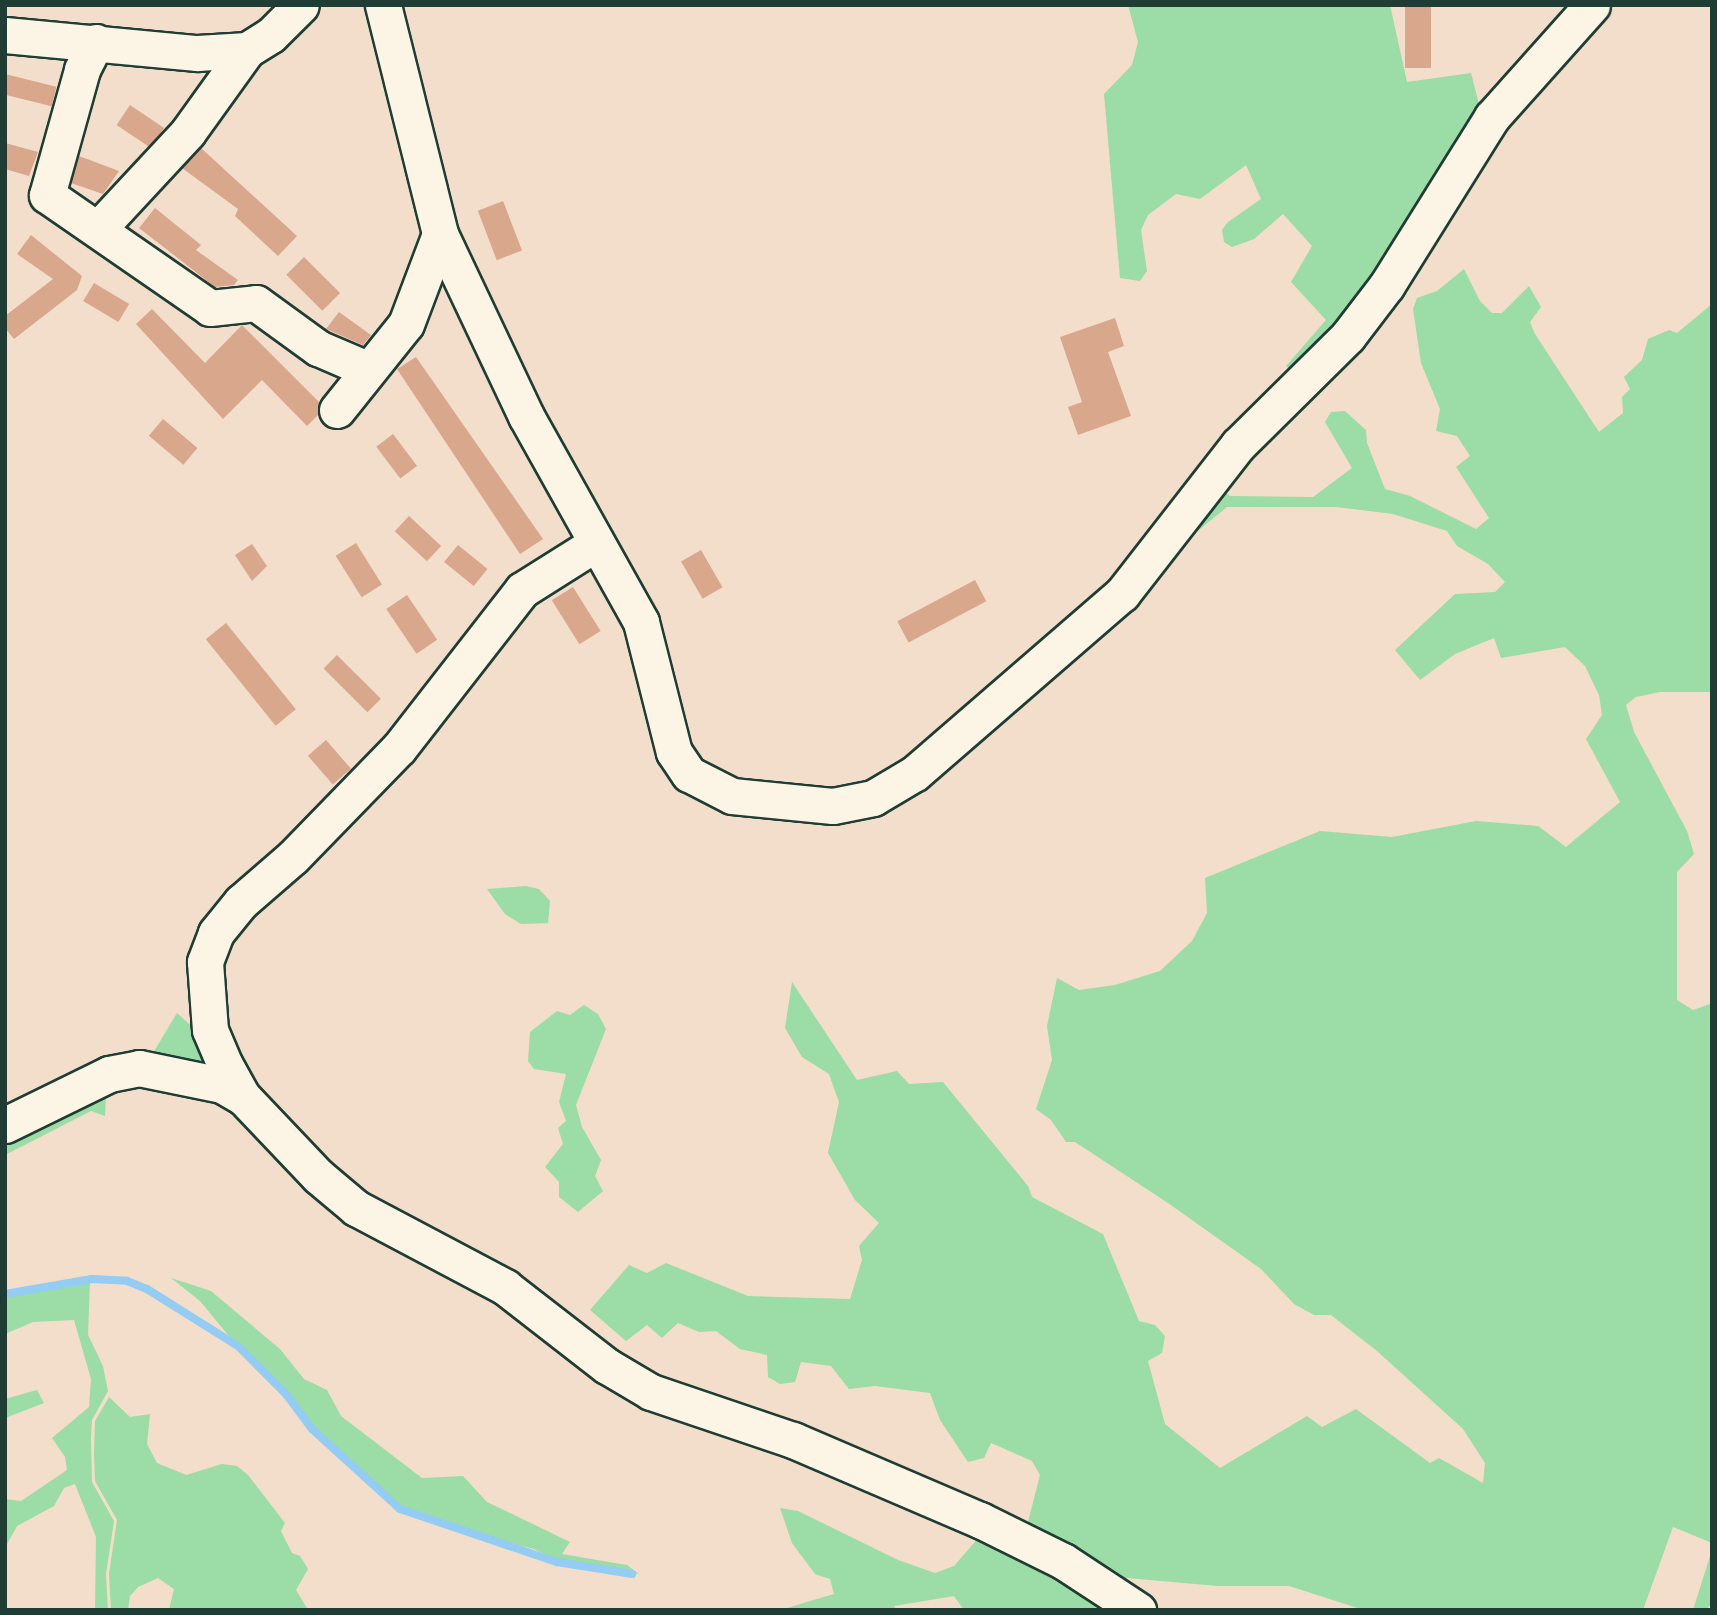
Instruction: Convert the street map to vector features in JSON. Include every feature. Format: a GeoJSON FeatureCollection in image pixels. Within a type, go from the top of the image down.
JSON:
{"type":"FeatureCollection","features":[{"type":"Feature","properties":{"kind":"street"},"geometry":{"type":"LineString","coordinates":[[98,229],[188,132],[247,50],[271,35],[301,5]]}},
{"type":"Feature","properties":{"kind":"street"},"geometry":{"type":"LineString","coordinates":[[383,5],[440,234],[526,416],[595,544],[641,622],[674,752],[689,774],[732,796],[833,806],[873,798],[915,773],[1122,594],[1238,445],[1348,336],[1387,285],[1492,117],[1592,5]]}},
{"type":"Feature","properties":{"kind":"street"},"geometry":{"type":"LineString","coordinates":[[5,35],[197,53],[247,50]]}},
{"type":"Feature","properties":{"kind":"street"},"geometry":{"type":"LineString","coordinates":[[96,42],[82,70],[46,184],[54,202],[98,229],[210,308],[256,303],[318,348],[367,369]]}},
{"type":"Feature","properties":{"kind":"street"},"geometry":{"type":"LineString","coordinates":[[337,410],[367,369],[406,324],[440,234]]}},
{"type":"Feature","properties":{"kind":"street"},"geometry":{"type":"LineString","coordinates":[[243,1097],[210,1030],[205,962],[216,933],[241,902],[293,857],[399,748],[522,590],[595,544]]}},
{"type":"Feature","properties":{"kind":"street"},"geometry":{"type":"LineString","coordinates":[[5,1125],[109,1074],[138,1068],[222,1085],[243,1097],[318,1176],[356,1208],[505,1287],[607,1366],[651,1392],[793,1440],[980,1520],[1063,1561],[1138,1610]]}},
{"type":"Feature","properties":{"kind":"green space"},"geometry":{"type":"Polygon","coordinates":[[[1128,5],[1390,5],[1407,82],[1471,73],[1481,112],[1403,250],[1298,377],[1286,366],[1326,320],[1291,282],[1312,246],[1283,214],[1254,239],[1232,247],[1224,242],[1222,230],[1228,222],[1261,199],[1246,165],[1200,199],[1176,194],[1148,215],[1141,230],[1147,271],[1140,281],[1120,278],[1104,94],[1132,65],[1138,42],[1128,5]]]}},
{"type":"Feature","properties":{"kind":"green space"},"geometry":{"type":"Polygon","coordinates":[[[1464,269],[1480,301],[1492,313],[1502,313],[1529,286],[1541,307],[1530,322],[1535,334],[1599,432],[1623,413],[1622,397],[1630,389],[1624,377],[1642,360],[1648,339],[1669,330],[1677,333],[1712,304],[1712,692],[1660,692],[1636,697],[1626,705],[1634,732],[1687,831],[1694,854],[1677,872],[1677,1000],[1693,1010],[1710,1004],[1712,999],[1712,1543],[1673,1527],[1643,1610],[1364,1610],[1289,1586],[1218,1586],[1127,1578],[1117,1584],[1046,1544],[1028,1522],[1040,1475],[1032,1461],[991,1443],[984,1458],[968,1462],[940,1420],[930,1393],[875,1386],[849,1389],[831,1366],[801,1362],[795,1382],[780,1384],[768,1377],[767,1355],[740,1349],[716,1331],[699,1332],[678,1323],[662,1338],[647,1325],[626,1341],[590,1310],[629,1265],[647,1273],[666,1263],[748,1296],[850,1299],[862,1260],[859,1246],[879,1223],[855,1200],[828,1153],[839,1102],[829,1074],[802,1057],[785,1028],[792,982],[857,1080],[897,1071],[909,1084],[943,1082],[1028,1186],[1032,1197],[1103,1234],[1139,1321],[1155,1325],[1165,1336],[1162,1353],[1148,1361],[1165,1424],[1220,1468],[1307,1416],[1322,1427],[1356,1409],[1430,1463],[1439,1458],[1483,1483],[1485,1463],[1463,1429],[1377,1351],[1331,1315],[1314,1315],[1294,1304],[1261,1269],[1075,1142],[1066,1142],[1051,1120],[1036,1109],[1052,1060],[1047,1026],[1057,978],[1079,990],[1115,985],[1160,971],[1192,941],[1207,913],[1205,878],[1320,831],[1392,837],[1476,821],[1538,826],[1566,847],[1620,802],[1586,739],[1602,715],[1599,695],[1585,666],[1565,647],[1501,658],[1494,638],[1455,654],[1420,680],[1395,650],[1455,594],[1495,592],[1505,582],[1488,564],[1457,546],[1447,531],[1393,514],[1336,507],[1227,507],[1161,561],[1223,490],[1230,496],[1313,497],[1352,468],[1325,422],[1331,412],[1345,411],[1366,430],[1367,443],[1385,489],[1410,496],[1476,529],[1489,518],[1456,467],[1470,456],[1457,436],[1436,431],[1440,409],[1421,363],[1413,309],[1417,298],[1437,291],[1464,269]]]}},
{"type":"Feature","properties":{"kind":"green space"},"geometry":{"type":"Polygon","coordinates":[[[526,886],[539,889],[550,901],[548,923],[521,924],[505,914],[487,889],[526,886]]]}},
{"type":"Feature","properties":{"kind":"green space"},"geometry":{"type":"Polygon","coordinates":[[[584,1005],[598,1014],[606,1029],[576,1105],[582,1127],[601,1160],[595,1176],[603,1191],[578,1212],[559,1197],[559,1182],[545,1167],[563,1144],[558,1128],[566,1121],[559,1102],[566,1074],[534,1069],[528,1061],[530,1032],[557,1011],[570,1015],[584,1005]]]}},
{"type":"Feature","properties":{"kind":"green space"},"geometry":{"type":"Polygon","coordinates":[[[177,1013],[206,1039],[221,1064],[147,1063],[177,1013]]]}},
{"type":"Feature","properties":{"kind":"green space"},"geometry":{"type":"Polygon","coordinates":[[[106,1094],[105,1116],[91,1111],[5,1155],[5,1133],[106,1094]]]}},
{"type":"Feature","properties":{"kind":"green space"},"geometry":{"type":"Polygon","coordinates":[[[171,1278],[211,1291],[280,1349],[304,1379],[327,1390],[341,1416],[422,1478],[463,1476],[487,1502],[570,1542],[562,1554],[627,1565],[639,1574],[557,1561],[534,1549],[467,1532],[401,1508],[313,1428],[288,1393],[233,1341],[200,1301],[171,1278]]]}},
{"type":"Feature","properties":{"kind":"green space"},"geometry":{"type":"Polygon","coordinates":[[[90,1281],[88,1335],[103,1366],[108,1391],[92,1420],[91,1438],[92,1482],[114,1521],[106,1574],[108,1610],[95,1610],[96,1537],[75,1484],[64,1488],[54,1506],[17,1526],[5,1548],[5,1499],[21,1501],[67,1470],[65,1457],[52,1438],[89,1407],[91,1379],[74,1320],[33,1322],[5,1334],[5,1296],[90,1281]]]}},
{"type":"Feature","properties":{"kind":"green space"},"geometry":{"type":"Polygon","coordinates":[[[37,1390],[44,1403],[5,1418],[5,1399],[37,1390]]]}},
{"type":"Feature","properties":{"kind":"green space"},"geometry":{"type":"Polygon","coordinates":[[[109,1397],[130,1417],[150,1414],[147,1444],[157,1463],[186,1475],[222,1464],[237,1466],[248,1475],[285,1523],[281,1531],[292,1553],[300,1556],[308,1569],[296,1590],[308,1610],[169,1610],[174,1589],[158,1578],[138,1587],[130,1596],[128,1610],[111,1610],[109,1574],[117,1520],[95,1481],[94,1454],[95,1421],[109,1397]]]}},
{"type":"Feature","properties":{"kind":"green space"},"geometry":{"type":"Polygon","coordinates":[[[780,1508],[798,1511],[898,1560],[935,1573],[954,1566],[987,1528],[1130,1610],[964,1610],[954,1596],[894,1606],[896,1610],[780,1610],[834,1594],[830,1579],[815,1574],[792,1543],[780,1508]]]}},
{"type":"Feature","properties":{"kind":"green space"},"geometry":{"type":"Polygon","coordinates":[[[1712,1550],[1712,1603],[1706,1610],[1693,1610],[1712,1550]]]}},
{"type":"Feature","properties":{"kind":"building"},"geometry":{"type":"Polygon","coordinates":[[[1405,5],[1431,5],[1431,68],[1405,68],[1405,5]]]}},
{"type":"Feature","properties":{"kind":"building"},"geometry":{"type":"Polygon","coordinates":[[[5,74],[56,87],[52,106],[5,95],[5,74]]]}},
{"type":"Feature","properties":{"kind":"building"},"geometry":{"type":"Polygon","coordinates":[[[130,105],[164,128],[151,148],[117,125],[130,105]]]}},
{"type":"Feature","properties":{"kind":"building"},"geometry":{"type":"Polygon","coordinates":[[[5,143],[38,152],[29,176],[5,169],[5,143]]]}},
{"type":"Feature","properties":{"kind":"building"},"geometry":{"type":"Polygon","coordinates":[[[201,148],[297,236],[278,256],[235,216],[238,209],[182,168],[201,148]]]}},
{"type":"Feature","properties":{"kind":"building"},"geometry":{"type":"Polygon","coordinates":[[[79,156],[119,171],[103,194],[71,183],[79,156]]]}},
{"type":"Feature","properties":{"kind":"building"},"geometry":{"type":"Polygon","coordinates":[[[503,201],[522,250],[497,260],[478,211],[503,201]]]}},
{"type":"Feature","properties":{"kind":"building"},"geometry":{"type":"Polygon","coordinates":[[[155,208],[201,245],[196,250],[238,280],[234,285],[215,287],[139,228],[155,208]]]}},
{"type":"Feature","properties":{"kind":"building"},"geometry":{"type":"Polygon","coordinates":[[[31,235],[82,276],[77,290],[14,339],[5,328],[5,316],[53,279],[17,254],[31,235]]]}},
{"type":"Feature","properties":{"kind":"building"},"geometry":{"type":"Polygon","coordinates":[[[304,257],[340,293],[322,311],[286,275],[304,257]]]}},
{"type":"Feature","properties":{"kind":"building"},"geometry":{"type":"Polygon","coordinates":[[[94,283],[129,304],[118,322],[83,301],[94,283]]]}},
{"type":"Feature","properties":{"kind":"building"},"geometry":{"type":"Polygon","coordinates":[[[152,309],[205,363],[242,325],[319,402],[318,415],[307,426],[262,380],[223,419],[136,324],[152,309]]]}},
{"type":"Feature","properties":{"kind":"building"},"geometry":{"type":"Polygon","coordinates":[[[339,312],[371,335],[363,345],[326,329],[339,312]]]}},
{"type":"Feature","properties":{"kind":"building"},"geometry":{"type":"Polygon","coordinates":[[[1115,318],[1124,346],[1108,352],[1131,416],[1078,435],[1068,407],[1082,402],[1060,337],[1115,318]]]}},
{"type":"Feature","properties":{"kind":"building"},"geometry":{"type":"Polygon","coordinates":[[[416,357],[543,539],[520,554],[397,369],[416,357]]]}},
{"type":"Feature","properties":{"kind":"building"},"geometry":{"type":"Polygon","coordinates":[[[163,419],[197,448],[183,465],[149,436],[163,419]]]}},
{"type":"Feature","properties":{"kind":"building"},"geometry":{"type":"Polygon","coordinates":[[[393,434],[417,466],[400,479],[376,447],[393,434]]]}},
{"type":"Feature","properties":{"kind":"building"},"geometry":{"type":"Polygon","coordinates":[[[409,516],[441,546],[427,561],[395,531],[409,516]]]}},
{"type":"Feature","properties":{"kind":"building"},"geometry":{"type":"Polygon","coordinates":[[[356,543],[382,585],[362,597],[336,556],[356,543]]]}},
{"type":"Feature","properties":{"kind":"building"},"geometry":{"type":"Polygon","coordinates":[[[252,544],[267,566],[252,581],[235,555],[252,544]]]}},
{"type":"Feature","properties":{"kind":"building"},"geometry":{"type":"Polygon","coordinates":[[[458,545],[488,569],[474,586],[444,562],[458,545]]]}},
{"type":"Feature","properties":{"kind":"building"},"geometry":{"type":"Polygon","coordinates":[[[701,550],[722,587],[703,599],[681,562],[701,550]]]}},
{"type":"Feature","properties":{"kind":"building"},"geometry":{"type":"Polygon","coordinates":[[[975,580],[986,601],[909,643],[897,621],[975,580]]]}},
{"type":"Feature","properties":{"kind":"building"},"geometry":{"type":"Polygon","coordinates":[[[573,587],[601,631],[579,644],[552,600],[573,587]]]}},
{"type":"Feature","properties":{"kind":"building"},"geometry":{"type":"Polygon","coordinates":[[[407,595],[437,640],[416,654],[386,609],[407,595]]]}},
{"type":"Feature","properties":{"kind":"building"},"geometry":{"type":"Polygon","coordinates":[[[226,623],[296,709],[276,726],[206,639],[226,623]]]}},
{"type":"Feature","properties":{"kind":"building"},"geometry":{"type":"Polygon","coordinates":[[[337,655],[381,699],[367,712],[324,668],[337,655]]]}},
{"type":"Feature","properties":{"kind":"building"},"geometry":{"type":"Polygon","coordinates":[[[326,740],[351,769],[333,784],[308,756],[326,740]]]}},
{"type":"Feature","properties":{"kind":"waterway"},"geometry":{"type":"LineString","coordinates":[[5,1294],[92,1279],[127,1281],[147,1289],[238,1346],[286,1394],[312,1429],[400,1509],[557,1562],[632,1574]]}}]}
